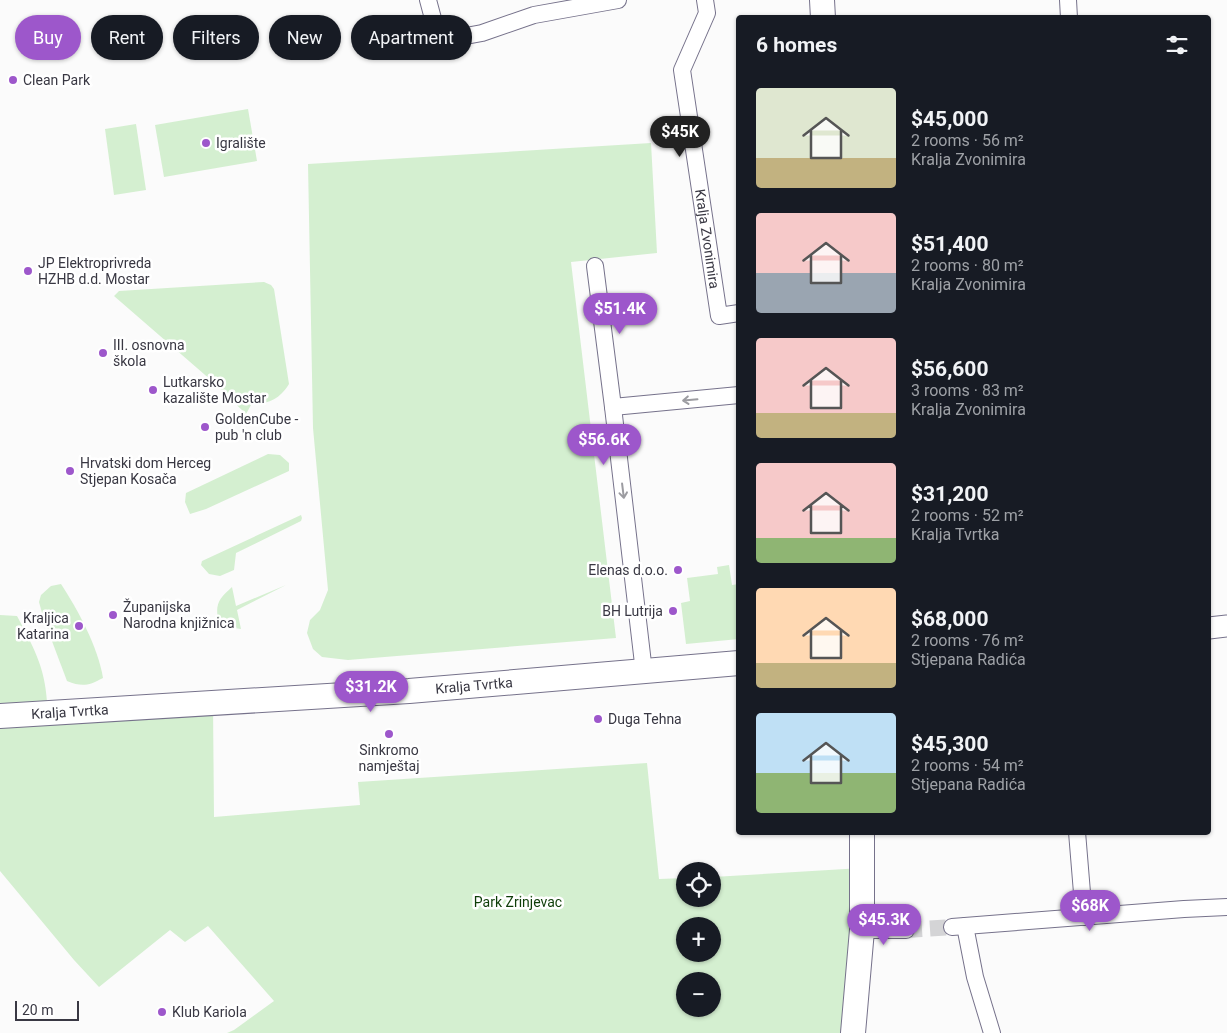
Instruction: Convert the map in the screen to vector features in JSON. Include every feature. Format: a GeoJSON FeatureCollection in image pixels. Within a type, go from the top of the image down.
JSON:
{"type":"FeatureCollection","features":[{"type":"Feature","properties":{"kind":"main road"},"geometry":{"type":"LineString","coordinates":[[822,0],[823,15]]}},
{"type":"Feature","properties":{"kind":"main road","name":"Kralja Tvrtka"},"geometry":{"type":"LineString","coordinates":[[0,716],[409,691],[736,663]]}},
{"type":"Feature","properties":{"kind":"main road"},"geometry":{"type":"LineString","coordinates":[[853,1033],[862,930],[862,835]]}},
{"type":"Feature","properties":{"kind":"street"},"geometry":{"type":"LineString","coordinates":[[428,0],[439,41],[482,33],[534,15],[618,0]]}},
{"type":"Feature","properties":{"kind":"street","name":"Kralja Zvonimira"},"geometry":{"type":"LineString","coordinates":[[705,0],[707,13],[682,70],[720,316],[736,313]]}},
{"type":"Feature","properties":{"kind":"street"},"geometry":{"type":"LineString","coordinates":[[1068,0],[1069,15]]}},
{"type":"Feature","properties":{"kind":"street"},"geometry":{"type":"LineString","coordinates":[[595,266],[644,672]]}},
{"type":"Feature","properties":{"kind":"street"},"geometry":{"type":"LineString","coordinates":[[613,407],[736,395]]}},
{"type":"Feature","properties":{"kind":"street"},"geometry":{"type":"LineString","coordinates":[[1211,628],[1227,626]]}},
{"type":"Feature","properties":{"kind":"street"},"geometry":{"type":"LineString","coordinates":[[1077,835],[1084,917]]}},
{"type":"Feature","properties":{"kind":"street"},"geometry":{"type":"LineString","coordinates":[[992,1033],[959,927],[1184,909],[1227,908]]}},
{"type":"Feature","properties":{"kind":"street"},"geometry":{"type":"LineString","coordinates":[[862,930],[906,930]]}},
{"type":"Feature","properties":{"kind":"green space","name":"Igralište"},"geometry":{"type":"Polygon","coordinates":[[[248,109],[257,161],[164,177],[155,125],[248,109]]]}},
{"type":"Feature","properties":{"kind":"green space"},"geometry":{"type":"Polygon","coordinates":[[[136,124],[146,190],[114,195],[105,129],[136,124]]]}},
{"type":"Feature","properties":{"kind":"green space"},"geometry":{"type":"Polygon","coordinates":[[[651,143],[657,253],[571,262],[616,638],[348,660],[322,657],[313,649],[307,633],[310,620],[320,610],[328,590],[313,428],[308,164],[651,143]]]}},
{"type":"Feature","properties":{"kind":"green space"},"geometry":{"type":"Polygon","coordinates":[[[264,282],[271,285],[274,289],[289,384],[273,400],[251,405],[246,414],[212,381],[114,296],[119,291],[264,282]]]}},
{"type":"Feature","properties":{"kind":"green space"},"geometry":{"type":"Polygon","coordinates":[[[268,454],[280,455],[289,463],[289,471],[206,509],[190,514],[185,502],[186,493],[268,454]]]}},
{"type":"Feature","properties":{"kind":"green space"},"geometry":{"type":"Polygon","coordinates":[[[301,515],[301,521],[236,553],[234,570],[220,576],[209,574],[201,565],[202,561],[301,515]]]}},
{"type":"Feature","properties":{"kind":"green space"},"geometry":{"type":"Polygon","coordinates":[[[729,565],[732,585],[736,584],[736,639],[686,644],[681,603],[690,601],[687,578],[718,574],[717,567],[729,565]]]}},
{"type":"Feature","properties":{"kind":"green space"},"geometry":{"type":"Polygon","coordinates":[[[61,584],[74,605],[97,654],[103,678],[93,683],[81,685],[67,681],[44,620],[39,602],[41,595],[51,586],[61,584]]]}},
{"type":"Feature","properties":{"kind":"green space"},"geometry":{"type":"Polygon","coordinates":[[[286,585],[237,610],[241,629],[228,627],[218,619],[217,609],[219,601],[232,587],[236,606],[286,585]]]}},
{"type":"Feature","properties":{"kind":"green space"},"geometry":{"type":"Polygon","coordinates":[[[0,615],[17,616],[41,667],[47,702],[0,706],[0,615]]]}},
{"type":"Feature","properties":{"kind":"green space","name":"Park Zrinjevac"},"geometry":{"type":"Polygon","coordinates":[[[213,704],[214,817],[360,805],[358,782],[647,763],[659,879],[676,878],[676,907],[721,907],[721,877],[862,868],[850,1033],[227,1033],[274,1001],[208,926],[185,942],[170,930],[99,987],[0,871],[0,716],[213,704]]]}},
{"type":"Feature","properties":{"kind":"tunnel"},"geometry":{"type":"LineString","coordinates":[[906,930],[952,927]]}},
{"type":"Feature","properties":{"kind":"place","name":"Clean Park"},"geometry":{"type":"Point","coordinates":[13,80]}},
{"type":"Feature","properties":{"kind":"place","name":"Igralište"},"geometry":{"type":"Point","coordinates":[206,143]}},
{"type":"Feature","properties":{"kind":"place","name":"JP Elektroprivreda HZHB d.d. Mostar"},"geometry":{"type":"Point","coordinates":[28,271]}},
{"type":"Feature","properties":{"kind":"place","name":"III. osnovna škola"},"geometry":{"type":"Point","coordinates":[103,353]}},
{"type":"Feature","properties":{"kind":"place","name":"Lutkarsko kazalište Mostar"},"geometry":{"type":"Point","coordinates":[153,390]}},
{"type":"Feature","properties":{"kind":"place","name":"GoldenCube - pub 'n club"},"geometry":{"type":"Point","coordinates":[205,427]}},
{"type":"Feature","properties":{"kind":"place","name":"Hrvatski dom Herceg Stjepan Kosača"},"geometry":{"type":"Point","coordinates":[70,471]}},
{"type":"Feature","properties":{"kind":"place","name":"Elenas d.o.o."},"geometry":{"type":"Point","coordinates":[678,570]}},
{"type":"Feature","properties":{"kind":"place","name":"BH Lutrija"},"geometry":{"type":"Point","coordinates":[673,611]}},
{"type":"Feature","properties":{"kind":"place","name":"Županijska Narodna knjižnica"},"geometry":{"type":"Point","coordinates":[113,615]}},
{"type":"Feature","properties":{"kind":"place","name":"Kraljica Katarina"},"geometry":{"type":"Point","coordinates":[79,626]}},
{"type":"Feature","properties":{"kind":"place","name":"Duga Tehna"},"geometry":{"type":"Point","coordinates":[598,719]}},
{"type":"Feature","properties":{"kind":"place","name":"Sinkromo namještaj"},"geometry":{"type":"Point","coordinates":[389,734]}},
{"type":"Feature","properties":{"kind":"place","name":"Klub Kariola"},"geometry":{"type":"Point","coordinates":[162,1012]}}]}
